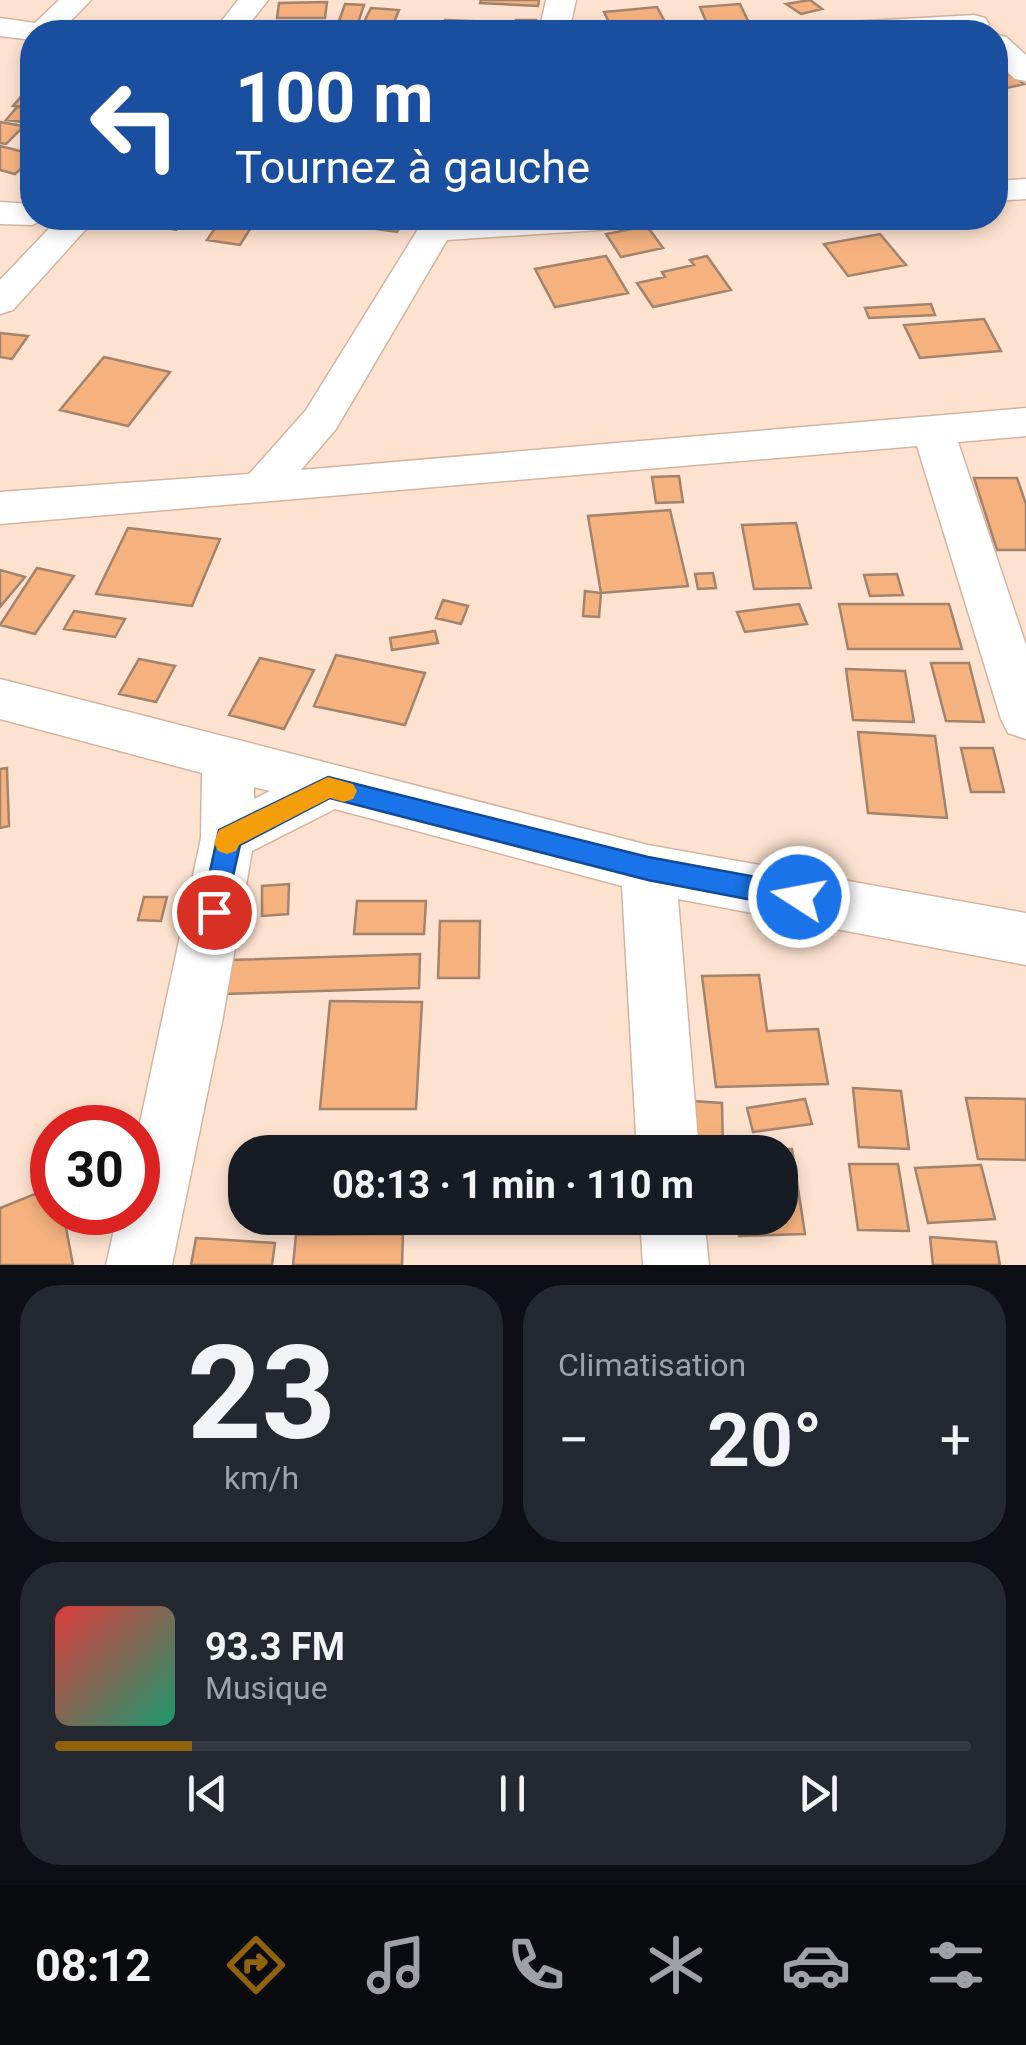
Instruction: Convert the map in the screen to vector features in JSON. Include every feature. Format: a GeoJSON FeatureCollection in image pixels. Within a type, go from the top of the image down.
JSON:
{"type":"FeatureCollection","features":[{"type":"Feature","properties":{"kind":"street"},"geometry":{"type":"LineString","coordinates":[[53,20],[76,0]]}},
{"type":"Feature","properties":{"kind":"street"},"geometry":{"type":"LineString","coordinates":[[948,0],[970,20]]}},
{"type":"Feature","properties":{"kind":"street"},"geometry":{"type":"LineString","coordinates":[[0,302],[67,230]]}},
{"type":"Feature","properties":{"kind":"street"},"geometry":{"type":"LineString","coordinates":[[265,484],[321,418],[434,230]]}},
{"type":"Feature","properties":{"kind":"street"},"geometry":{"type":"LineString","coordinates":[[0,508],[1026,422]]}},
{"type":"Feature","properties":{"kind":"street"},"geometry":{"type":"LineString","coordinates":[[933,430],[1026,719]]}},
{"type":"Feature","properties":{"kind":"street"},"geometry":{"type":"LineString","coordinates":[[0,699],[228,762],[648,869],[1026,940]]}},
{"type":"Feature","properties":{"kind":"street"},"geometry":{"type":"LineString","coordinates":[[139,1265],[193,1022],[228,838],[228,762]]}},
{"type":"Feature","properties":{"kind":"street"},"geometry":{"type":"LineString","coordinates":[[228,838],[328,787]]}},
{"type":"Feature","properties":{"kind":"street"},"geometry":{"type":"LineString","coordinates":[[648,869],[667,1135]]}},
{"type":"Feature","properties":{"kind":"street"},"geometry":{"type":"LineString","coordinates":[[673,1235],[676,1265]]}},
{"type":"Feature","properties":{"kind":"building"},"geometry":{"type":"Polygon","coordinates":[[[539,0],[538,6],[480,3],[539,0]]]}},
{"type":"Feature","properties":{"kind":"building"},"geometry":{"type":"Polygon","coordinates":[[[810,0],[822,9],[801,14],[786,4],[810,0]]]}},
{"type":"Feature","properties":{"kind":"building"},"geometry":{"type":"Polygon","coordinates":[[[327,2],[325,18],[277,18],[279,3],[327,2]]]}},
{"type":"Feature","properties":{"kind":"building"},"geometry":{"type":"Polygon","coordinates":[[[345,4],[364,5],[359,20],[339,20],[345,4]]]}},
{"type":"Feature","properties":{"kind":"building"},"geometry":{"type":"Polygon","coordinates":[[[740,4],[748,20],[705,20],[700,7],[740,4]]]}},
{"type":"Feature","properties":{"kind":"building"},"geometry":{"type":"Polygon","coordinates":[[[657,7],[664,20],[608,20],[604,12],[657,7]]]}},
{"type":"Feature","properties":{"kind":"building"},"geometry":{"type":"Polygon","coordinates":[[[371,8],[399,10],[395,20],[365,20],[371,8]]]}},
{"type":"Feature","properties":{"kind":"building"},"geometry":{"type":"Polygon","coordinates":[[[1010,74],[1024,84],[1008,88],[1010,74]]]}},
{"type":"Feature","properties":{"kind":"building"},"geometry":{"type":"Polygon","coordinates":[[[17,107],[20,107],[20,122],[6,120],[17,107]]]}},
{"type":"Feature","properties":{"kind":"building"},"geometry":{"type":"Polygon","coordinates":[[[0,122],[20,125],[6,144],[0,143],[0,122]]]}},
{"type":"Feature","properties":{"kind":"building"},"geometry":{"type":"Polygon","coordinates":[[[0,146],[20,151],[20,170],[15,174],[0,170],[0,146]]]}},
{"type":"Feature","properties":{"kind":"building"},"geometry":{"type":"Polygon","coordinates":[[[214,230],[249,230],[240,245],[207,240],[214,230]]]}},
{"type":"Feature","properties":{"kind":"building"},"geometry":{"type":"Polygon","coordinates":[[[650,230],[663,248],[621,257],[606,234],[650,230]]]}},
{"type":"Feature","properties":{"kind":"building"},"geometry":{"type":"Polygon","coordinates":[[[880,234],[906,265],[848,276],[824,244],[880,234]]]}},
{"type":"Feature","properties":{"kind":"building"},"geometry":{"type":"Polygon","coordinates":[[[606,256],[628,293],[555,307],[535,269],[606,256]]]}},
{"type":"Feature","properties":{"kind":"building"},"geometry":{"type":"Polygon","coordinates":[[[707,256],[731,290],[653,307],[637,283],[665,277],[662,272],[694,265],[690,260],[707,256]]]}},
{"type":"Feature","properties":{"kind":"building"},"geometry":{"type":"Polygon","coordinates":[[[931,304],[935,315],[869,318],[865,308],[931,304]]]}},
{"type":"Feature","properties":{"kind":"building"},"geometry":{"type":"Polygon","coordinates":[[[984,319],[1001,351],[920,358],[904,325],[984,319]]]}},
{"type":"Feature","properties":{"kind":"building"},"geometry":{"type":"Polygon","coordinates":[[[0,333],[28,336],[12,359],[0,357],[0,333]]]}},
{"type":"Feature","properties":{"kind":"building"},"geometry":{"type":"Polygon","coordinates":[[[104,357],[170,372],[128,426],[60,410],[104,357]]]}},
{"type":"Feature","properties":{"kind":"building"},"geometry":{"type":"Polygon","coordinates":[[[679,476],[683,502],[656,503],[652,477],[679,476]]]}},
{"type":"Feature","properties":{"kind":"building"},"geometry":{"type":"Polygon","coordinates":[[[974,478],[1017,478],[1026,504],[1026,550],[997,550],[974,478]]]}},
{"type":"Feature","properties":{"kind":"building"},"geometry":{"type":"Polygon","coordinates":[[[670,510],[688,586],[601,593],[588,516],[670,510]]]}},
{"type":"Feature","properties":{"kind":"building"},"geometry":{"type":"Polygon","coordinates":[[[796,523],[811,588],[754,589],[742,525],[796,523]]]}},
{"type":"Feature","properties":{"kind":"building"},"geometry":{"type":"Polygon","coordinates":[[[128,528],[220,539],[192,606],[96,594],[128,528]]]}},
{"type":"Feature","properties":{"kind":"building"},"geometry":{"type":"Polygon","coordinates":[[[37,568],[74,576],[35,634],[0,625],[37,568]]]}},
{"type":"Feature","properties":{"kind":"building"},"geometry":{"type":"Polygon","coordinates":[[[0,570],[25,577],[0,607],[0,570]]]}},
{"type":"Feature","properties":{"kind":"building"},"geometry":{"type":"Polygon","coordinates":[[[713,573],[716,588],[698,589],[695,574],[713,573]]]}},
{"type":"Feature","properties":{"kind":"building"},"geometry":{"type":"Polygon","coordinates":[[[897,574],[903,595],[870,596],[864,575],[897,574]]]}},
{"type":"Feature","properties":{"kind":"building"},"geometry":{"type":"Polygon","coordinates":[[[585,591],[601,593],[599,617],[583,616],[585,591]]]}},
{"type":"Feature","properties":{"kind":"building"},"geometry":{"type":"Polygon","coordinates":[[[443,600],[468,606],[461,624],[436,618],[443,600]]]}},
{"type":"Feature","properties":{"kind":"building"},"geometry":{"type":"Polygon","coordinates":[[[799,604],[807,624],[745,632],[737,612],[799,604]]]}},
{"type":"Feature","properties":{"kind":"building"},"geometry":{"type":"Polygon","coordinates":[[[839,604],[949,604],[962,649],[848,649],[839,604]]]}},
{"type":"Feature","properties":{"kind":"building"},"geometry":{"type":"Polygon","coordinates":[[[74,611],[125,619],[115,637],[64,629],[74,611]]]}},
{"type":"Feature","properties":{"kind":"building"},"geometry":{"type":"Polygon","coordinates":[[[435,631],[438,643],[392,650],[390,638],[435,631]]]}},
{"type":"Feature","properties":{"kind":"building"},"geometry":{"type":"Polygon","coordinates":[[[336,655],[425,673],[405,725],[314,706],[336,655]]]}},
{"type":"Feature","properties":{"kind":"building"},"geometry":{"type":"Polygon","coordinates":[[[260,658],[314,670],[284,729],[229,715],[260,658]]]}},
{"type":"Feature","properties":{"kind":"building"},"geometry":{"type":"Polygon","coordinates":[[[139,659],[175,666],[156,702],[119,694],[139,659]]]}},
{"type":"Feature","properties":{"kind":"building"},"geometry":{"type":"Polygon","coordinates":[[[931,663],[969,663],[984,722],[946,721],[931,663]]]}},
{"type":"Feature","properties":{"kind":"building"},"geometry":{"type":"Polygon","coordinates":[[[846,669],[905,671],[914,722],[853,720],[846,669]]]}},
{"type":"Feature","properties":{"kind":"building"},"geometry":{"type":"Polygon","coordinates":[[[858,732],[935,736],[947,818],[868,813],[858,732]]]}},
{"type":"Feature","properties":{"kind":"building"},"geometry":{"type":"Polygon","coordinates":[[[961,748],[993,748],[1004,792],[971,792],[961,748]]]}},
{"type":"Feature","properties":{"kind":"building"},"geometry":{"type":"Polygon","coordinates":[[[7,768],[9,826],[0,828],[0,769],[7,768]]]}},
{"type":"Feature","properties":{"kind":"building"},"geometry":{"type":"Polygon","coordinates":[[[289,884],[288,914],[262,916],[262,886],[289,884]]]}},
{"type":"Feature","properties":{"kind":"building"},"geometry":{"type":"Polygon","coordinates":[[[144,897],[167,897],[161,921],[138,920],[144,897]]]}},
{"type":"Feature","properties":{"kind":"building"},"geometry":{"type":"Polygon","coordinates":[[[357,901],[426,901],[424,934],[354,934],[357,901]]]}},
{"type":"Feature","properties":{"kind":"building"},"geometry":{"type":"Polygon","coordinates":[[[440,921],[480,921],[479,978],[438,978],[440,921]]]}},
{"type":"Feature","properties":{"kind":"building"},"geometry":{"type":"Polygon","coordinates":[[[420,954],[419,988],[225,994],[229,960],[420,954]]]}},
{"type":"Feature","properties":{"kind":"building"},"geometry":{"type":"Polygon","coordinates":[[[759,975],[767,1031],[818,1029],[828,1084],[716,1087],[702,976],[759,975]]]}},
{"type":"Feature","properties":{"kind":"building"},"geometry":{"type":"Polygon","coordinates":[[[330,1001],[422,1002],[416,1109],[320,1109],[330,1001]]]}},
{"type":"Feature","properties":{"kind":"building"},"geometry":{"type":"Polygon","coordinates":[[[853,1088],[901,1091],[909,1149],[859,1147],[853,1088]]]}},
{"type":"Feature","properties":{"kind":"building"},"geometry":{"type":"Polygon","coordinates":[[[966,1098],[1026,1099],[1026,1160],[978,1159],[966,1098]]]}},
{"type":"Feature","properties":{"kind":"building"},"geometry":{"type":"Polygon","coordinates":[[[805,1099],[812,1124],[753,1132],[747,1108],[805,1099]]]}},
{"type":"Feature","properties":{"kind":"building"},"geometry":{"type":"Polygon","coordinates":[[[693,1101],[722,1103],[723,1135],[693,1135],[693,1101]]]}},
{"type":"Feature","properties":{"kind":"building"},"geometry":{"type":"Polygon","coordinates":[[[849,1164],[898,1164],[909,1231],[858,1230],[849,1164]]]}},
{"type":"Feature","properties":{"kind":"building"},"geometry":{"type":"Polygon","coordinates":[[[981,1165],[995,1219],[928,1223],[915,1168],[981,1165]]]}},
{"type":"Feature","properties":{"kind":"building"},"geometry":{"type":"Polygon","coordinates":[[[798,1188],[805,1234],[798,1234],[798,1188]]]}},
{"type":"Feature","properties":{"kind":"building"},"geometry":{"type":"Polygon","coordinates":[[[30,1196],[30,1235],[67,1235],[73,1265],[0,1265],[0,1208],[30,1196]]]}},
{"type":"Feature","properties":{"kind":"building"},"geometry":{"type":"Polygon","coordinates":[[[296,1235],[403,1235],[402,1265],[293,1265],[296,1235]]]}},
{"type":"Feature","properties":{"kind":"building"},"geometry":{"type":"Polygon","coordinates":[[[930,1237],[996,1242],[1000,1265],[933,1265],[930,1237]]]}},
{"type":"Feature","properties":{"kind":"building"},"geometry":{"type":"Polygon","coordinates":[[[196,1238],[275,1243],[272,1265],[191,1265],[196,1238]]]}},
{"type":"Feature","properties":{"kind":"slow traffic"},"geometry":{"type":"LineString","coordinates":[[227,843],[228,838],[328,787],[344,791]]}},
{"type":"Feature","properties":{"kind":"route"},"geometry":{"type":"LineString","coordinates":[[214,912],[228,838],[328,787],[648,869],[799,897]]}}]}
